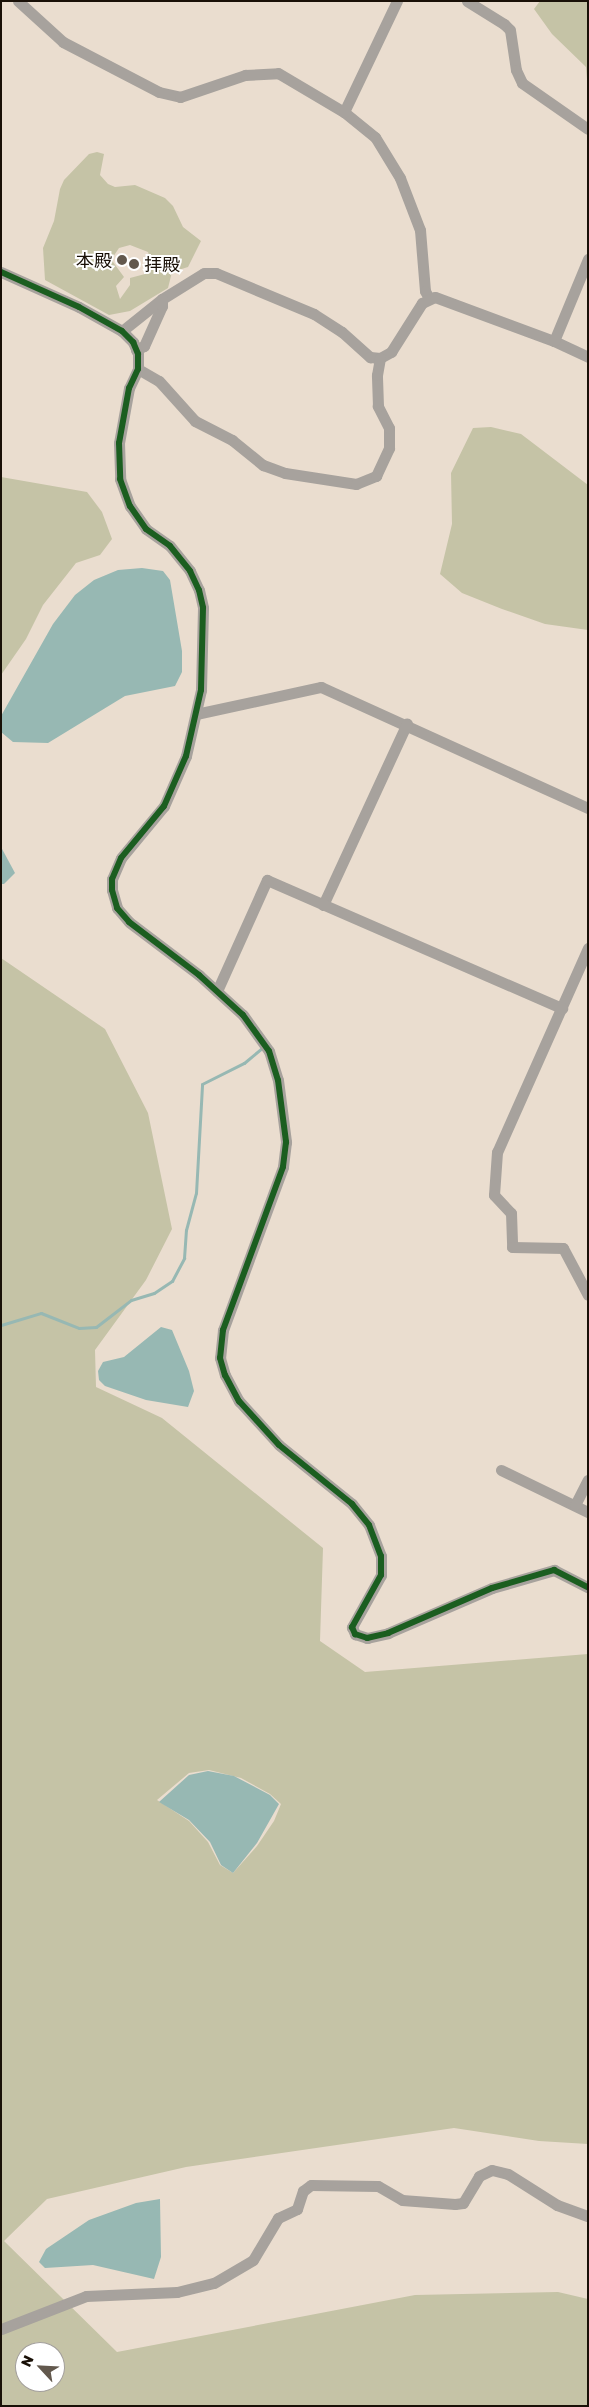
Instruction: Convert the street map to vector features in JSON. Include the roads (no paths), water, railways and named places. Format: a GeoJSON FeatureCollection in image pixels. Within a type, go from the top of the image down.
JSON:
{"type":"FeatureCollection","features":[{"type":"Feature","properties":{"kind":"street"},"geometry":{"type":"LineString","coordinates":[[18,1],[63,42],[159,92],[180,97],[245,75],[278,73],[344,112],[374,137],[400,178],[420,230],[425,291],[429,298],[461,306],[554,341],[588,357]]}},
{"type":"Feature","properties":{"kind":"street"},"geometry":{"type":"LineString","coordinates":[[344,112],[398,1]]}},
{"type":"Feature","properties":{"kind":"street"},"geometry":{"type":"LineString","coordinates":[[467,1],[504,24],[510,30],[516,70],[522,83],[588,129]]}},
{"type":"Feature","properties":{"kind":"street"},"geometry":{"type":"LineString","coordinates":[[554,341],[588,259]]}},
{"type":"Feature","properties":{"kind":"street"},"geometry":{"type":"LineString","coordinates":[[1,272],[122,331],[136,350],[138,369],[129,388],[119,444],[120,479],[130,506],[146,529],[170,546],[199,590],[205,656],[196,714],[186,756],[164,806],[121,858],[112,879],[112,890],[117,908],[129,922],[243,1015],[269,1051],[278,1080],[286,1142],[276,1191],[223,1330],[220,1358],[225,1376],[246,1409],[279,1445],[352,1504],[369,1525],[382,1556],[381,1575],[352,1627],[355,1634],[367,1638],[388,1633],[492,1588],[554,1570],[588,1587]]}},
{"type":"Feature","properties":{"kind":"street"},"geometry":{"type":"LineString","coordinates":[[122,331],[162,299],[204,274],[216,273],[314,314],[342,332],[360,351],[370,358],[380,358],[400,342],[422,303],[429,298]]}},
{"type":"Feature","properties":{"kind":"street"},"geometry":{"type":"LineString","coordinates":[[136,350],[144,346],[162,306],[162,299]]}},
{"type":"Feature","properties":{"kind":"street"},"geometry":{"type":"LineString","coordinates":[[138,369],[159,381],[195,421],[232,440],[263,465],[285,474],[356,484],[368,482],[376,476],[389,448],[389,428],[378,406],[380,358]]}},
{"type":"Feature","properties":{"kind":"street"},"geometry":{"type":"LineString","coordinates":[[196,714],[321,687],[588,808]]}},
{"type":"Feature","properties":{"kind":"street"},"geometry":{"type":"LineString","coordinates":[[323,905],[406,724]]}},
{"type":"Feature","properties":{"kind":"street"},"geometry":{"type":"LineString","coordinates":[[217,992],[267,880],[562,1008]]}},
{"type":"Feature","properties":{"kind":"street"},"geometry":{"type":"LineString","coordinates":[[588,948],[497,1152],[494,1195],[511,1213],[512,1247],[563,1248],[588,1295]]}},
{"type":"Feature","properties":{"kind":"street"},"geometry":{"type":"LineString","coordinates":[[501,1470],[588,1512]]}},
{"type":"Feature","properties":{"kind":"street"},"geometry":{"type":"LineString","coordinates":[[575,1505],[588,1480]]}},
{"type":"Feature","properties":{"kind":"street"},"geometry":{"type":"LineString","coordinates":[[1,2329],[86,2296],[177,2292],[214,2283],[241,2270],[253,2260],[278,2218],[297,2209],[303,2191],[311,2185],[378,2186],[402,2200],[455,2204],[463,2203],[480,2176],[492,2170],[508,2174],[557,2205],[588,2216]]}},
{"type":"Feature","properties":{"kind":"water"},"geometry":{"type":"Polygon","coordinates":[[[142,568],[163,571],[170,580],[182,651],[182,672],[175,686],[125,696],[48,743],[13,742],[1,732],[1,716],[53,624],[75,595],[94,580],[118,570],[142,568]]]}},
{"type":"Feature","properties":{"kind":"water"},"geometry":{"type":"Polygon","coordinates":[[[1,847],[15,873],[4,884],[1,884],[1,847]]]}},
{"type":"Feature","properties":{"kind":"water"},"geometry":{"type":"Polygon","coordinates":[[[161,1327],[172,1330],[189,1371],[194,1391],[188,1407],[146,1400],[105,1386],[99,1380],[98,1371],[103,1362],[124,1357],[161,1327]]]}},
{"type":"Feature","properties":{"kind":"water"},"geometry":{"type":"Polygon","coordinates":[[[208,1771],[234,1776],[270,1795],[279,1804],[257,1843],[233,1873],[221,1865],[210,1842],[189,1820],[159,1802],[189,1775],[208,1771]]]}},
{"type":"Feature","properties":{"kind":"water"},"geometry":{"type":"Polygon","coordinates":[[[160,2199],[161,2257],[154,2279],[93,2265],[45,2268],[39,2262],[46,2249],[89,2220],[136,2203],[160,2199]]]}},
{"type":"Feature","properties":{"kind":"waterway"},"geometry":{"type":"LineString","coordinates":[[1,1325],[41,1313],[79,1328],[96,1327],[131,1300],[154,1293],[172,1281],[184,1258],[186,1230],[196,1193],[202,1084],[244,1063],[264,1046]]}},
{"type":"Feature","properties":{"kind":"place","name":"本殿"},"geometry":{"type":"Point","coordinates":[122,260]}},
{"type":"Feature","properties":{"kind":"place","name":"拝殿"},"geometry":{"type":"Point","coordinates":[134,264]}}]}
